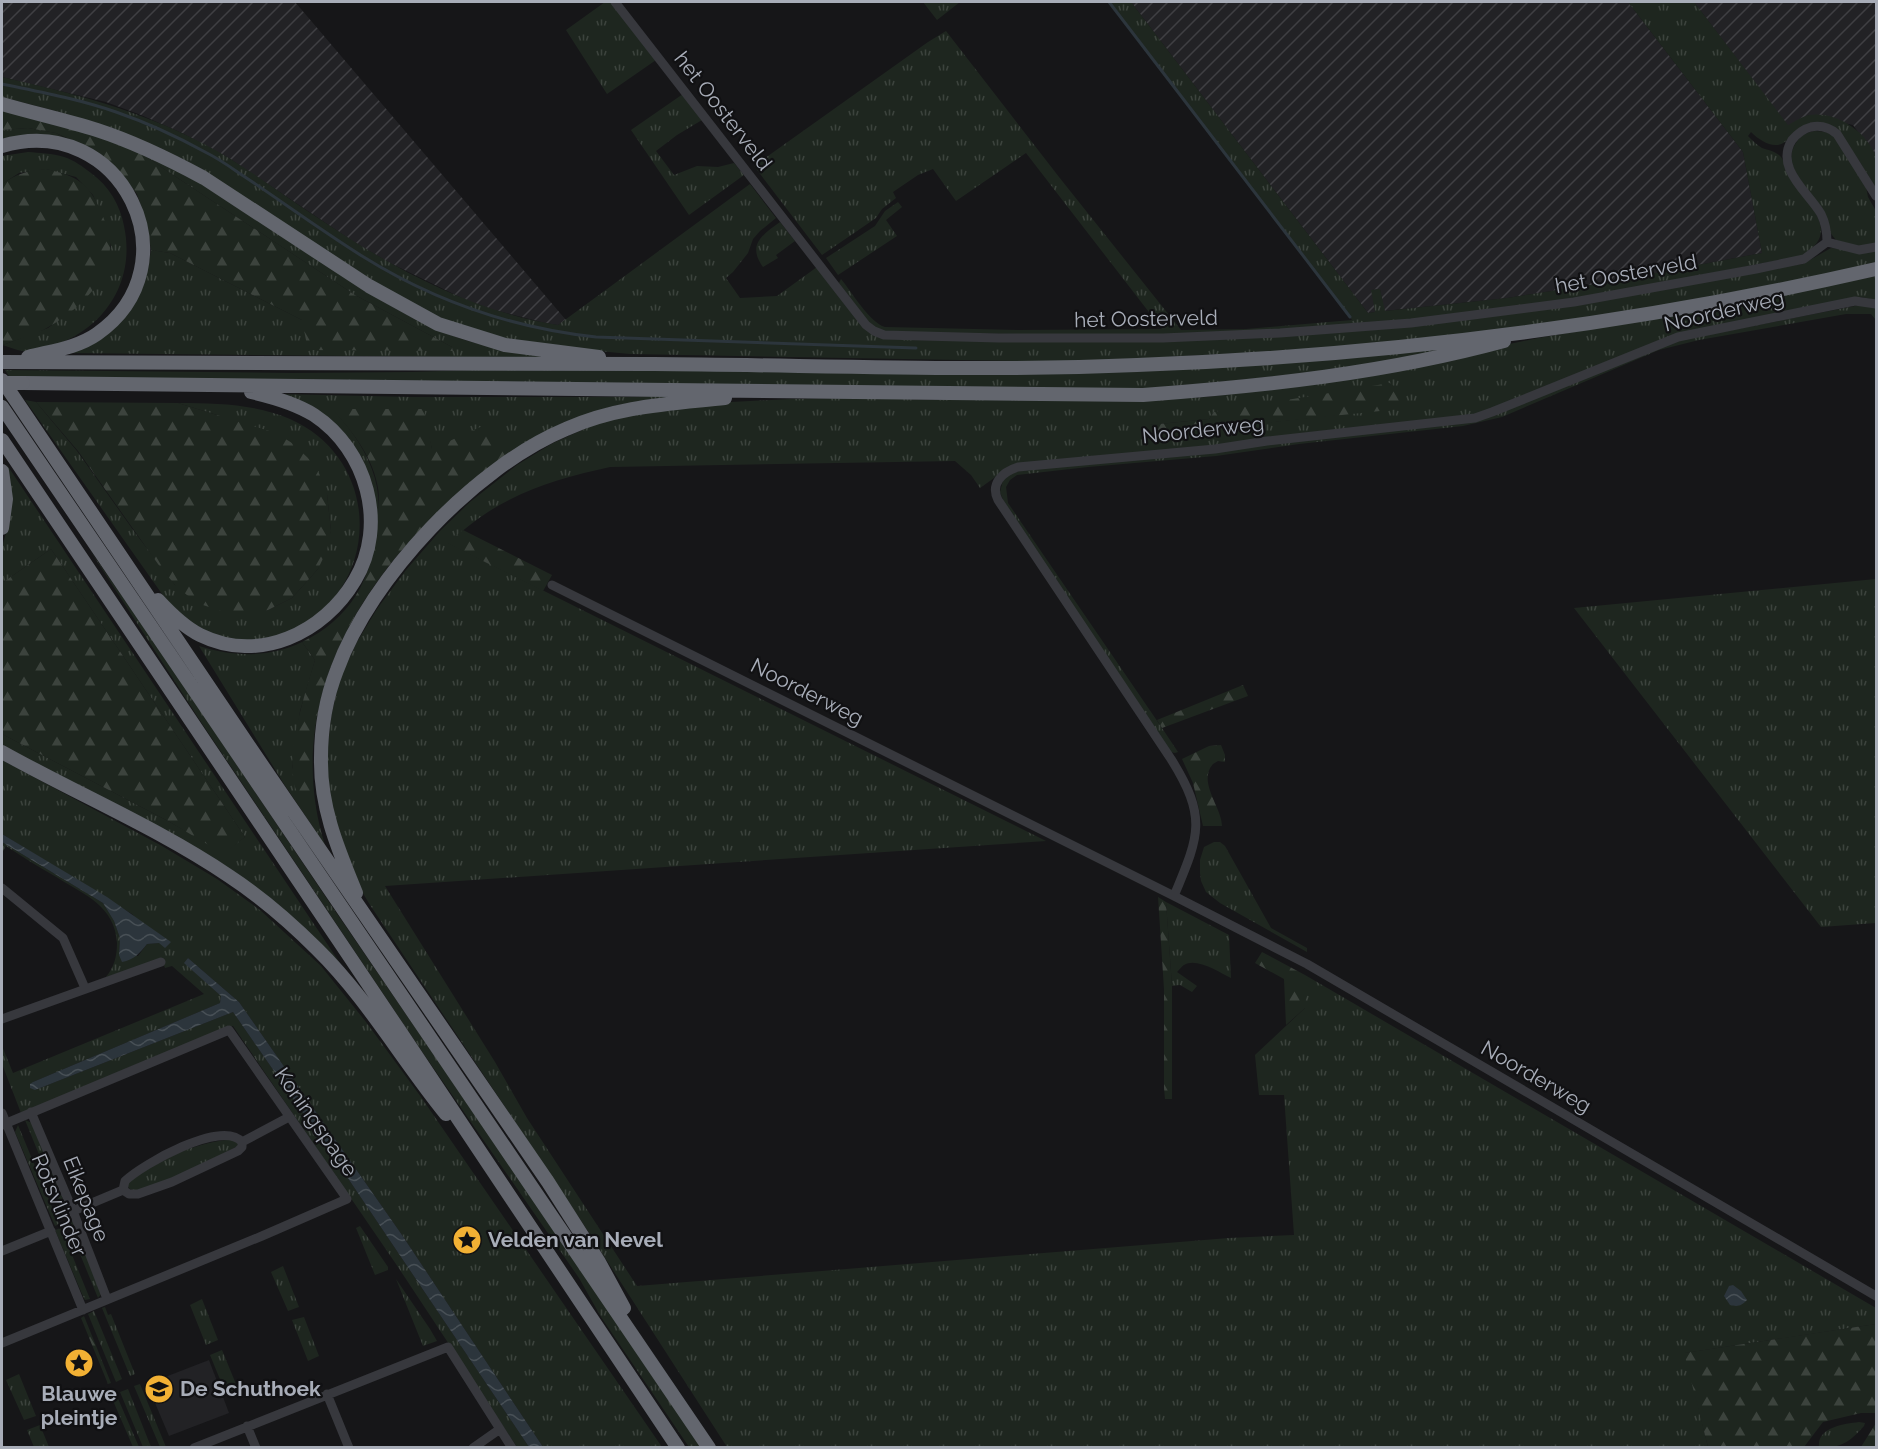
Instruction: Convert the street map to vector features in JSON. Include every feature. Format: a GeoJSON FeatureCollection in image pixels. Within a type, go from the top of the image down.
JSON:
{"type":"FeatureCollection","features":[{"type":"Feature","properties":{"kind":"highway"},"geometry":{"type":"LineString","coordinates":[[2,104],[96,130],[175,162],[204,178],[369,286],[438,324],[505,345],[658,364]]}},
{"type":"Feature","properties":{"kind":"highway"},"geometry":{"type":"LineString","coordinates":[[2,146],[21,141],[42,140],[80,149],[99,160],[114,174],[128,194],[138,214],[143,244],[140,273],[134,290],[123,309],[110,323],[77,344],[5,362]]}},
{"type":"Feature","properties":{"kind":"highway"},"geometry":{"type":"LineString","coordinates":[[5,362],[658,364],[857,367],[1135,365],[1286,356],[1534,332],[1679,308],[1876,269]]}},
{"type":"Feature","properties":{"kind":"highway"},"geometry":{"type":"LineString","coordinates":[[2,382],[1143,395],[1256,386],[1358,372],[1468,350],[1534,332]]}},
{"type":"Feature","properties":{"kind":"highway"},"geometry":{"type":"LineString","coordinates":[[2,382],[548,1182],[599,1262],[664,1381]]}},
{"type":"Feature","properties":{"kind":"highway"},"geometry":{"type":"LineString","coordinates":[[128,567],[165,608],[182,623],[201,635],[246,646],[262,646],[308,630],[328,615],[356,579],[365,558],[371,534],[370,507],[365,482],[344,443],[315,416],[296,405],[274,397],[216,386]]}},
{"type":"Feature","properties":{"kind":"highway"},"geometry":{"type":"LineString","coordinates":[[369,922],[330,827],[323,796],[322,734],[332,682],[344,653],[365,614],[388,579],[468,492],[518,453],[566,429],[595,417],[642,406],[786,391]]}},
{"type":"Feature","properties":{"kind":"highway"},"geometry":{"type":"LineString","coordinates":[[2,407],[709,1448]]}},
{"type":"Feature","properties":{"kind":"highway"},"geometry":{"type":"LineString","coordinates":[[2,440],[678,1448]]}},
{"type":"Feature","properties":{"kind":"highway"},"geometry":{"type":"LineString","coordinates":[[2,471],[6,499],[2,528]]}},
{"type":"Feature","properties":{"kind":"highway"},"geometry":{"type":"LineString","coordinates":[[2,752],[199,858],[229,876],[286,921],[318,950],[347,984],[433,1098],[494,1172]]}},
{"type":"Feature","properties":{"kind":"street","name":"het Oosterveld"},"geometry":{"type":"LineString","coordinates":[[615,2],[866,325],[884,335],[1019,339],[1163,338],[1280,333],[1400,324],[1574,302],[1756,269],[1804,259],[1827,242]]}},
{"type":"Feature","properties":{"kind":"street"},"geometry":{"type":"LineString","coordinates":[[1876,196],[1838,134],[1827,128],[1815,127],[1803,130],[1790,144],[1787,163],[1792,175],[1822,216],[1827,242],[1859,250],[1876,247]]}},
{"type":"Feature","properties":{"kind":"street","name":"Noorderweg"},"geometry":{"type":"LineString","coordinates":[[1174,896],[1195,843],[1196,820],[1191,796],[1171,759],[999,500],[995,491],[1003,475],[1022,466],[1215,449],[1475,418],[1678,337],[1855,301],[1876,304]]}},
{"type":"Feature","properties":{"kind":"street","name":"Noorderweg"},"geometry":{"type":"LineString","coordinates":[[552,585],[1307,964],[1876,1296]]}},
{"type":"Feature","properties":{"kind":"street"},"geometry":{"type":"LineString","coordinates":[[2,888],[63,938],[85,988]]}},
{"type":"Feature","properties":{"kind":"street"},"geometry":{"type":"LineString","coordinates":[[2,1019],[161,962]]}},
{"type":"Feature","properties":{"kind":"street","name":"Koningspage"},"geometry":{"type":"LineString","coordinates":[[2,1343],[347,1199],[229,1030],[3,1124]]}},
{"type":"Feature","properties":{"kind":"street","name":"Eikepage"},"geometry":{"type":"LineString","coordinates":[[31,1112],[107,1299]]}},
{"type":"Feature","properties":{"kind":"street","name":"Rotsvlinder"},"geometry":{"type":"LineString","coordinates":[[2,1113],[3,1124],[51,1231],[83,1310]]}},
{"type":"Feature","properties":{"kind":"street"},"geometry":{"type":"LineString","coordinates":[[242,1142],[289,1117]]}},
{"type":"Feature","properties":{"kind":"street"},"geometry":{"type":"LineString","coordinates":[[123,1190],[124,1181],[133,1173],[172,1151],[196,1141],[233,1136],[242,1142]]}},
{"type":"Feature","properties":{"kind":"street"},"geometry":{"type":"LineString","coordinates":[[123,1190],[129,1194],[138,1194],[172,1182],[238,1151],[242,1147],[242,1142]]}},
{"type":"Feature","properties":{"kind":"street"},"geometry":{"type":"LineString","coordinates":[[73,1211],[123,1190]]}},
{"type":"Feature","properties":{"kind":"street"},"geometry":{"type":"LineString","coordinates":[[2,1251],[51,1231]]}},
{"type":"Feature","properties":{"kind":"street"},"geometry":{"type":"LineString","coordinates":[[194,1448],[448,1347],[512,1448]]}},
{"type":"Feature","properties":{"kind":"street"},"geometry":{"type":"LineString","coordinates":[[327,1394],[349,1448]]}},
{"type":"Feature","properties":{"kind":"street"},"geometry":{"type":"LineString","coordinates":[[247,1426],[256,1448]]}},
{"type":"Feature","properties":{"kind":"street"},"geometry":{"type":"LineString","coordinates":[[473,1448],[500,1429]]}},
{"type":"Feature","properties":{"kind":"shaded area"},"geometry":{"type":"Polygon","coordinates":[[[2,2],[295,2],[566,320],[558,325],[545,323],[468,301],[390,263],[354,242],[229,158],[182,133],[106,102],[2,77],[2,2]]]}},
{"type":"Feature","properties":{"kind":"shaded area"},"geometry":{"type":"Polygon","coordinates":[[[1131,2],[1628,2],[1743,152],[1762,253],[1597,284],[1507,298],[1384,311],[1380,289],[1372,290],[1375,312],[1368,313],[1131,2]]]}},
{"type":"Feature","properties":{"kind":"shaded area"},"geometry":{"type":"Polygon","coordinates":[[[1694,2],[1876,2],[1876,157],[1853,125],[1809,115],[1788,126],[1694,2]]]}},
{"type":"Feature","properties":{"kind":"shaded area"},"geometry":{"type":"Polygon","coordinates":[[[209,1360],[229,1413],[169,1436],[147,1384],[209,1360]]]}},
{"type":"Feature","properties":{"kind":"green space"},"geometry":{"type":"Polygon","coordinates":[[[605,2],[611,2],[656,60],[607,94],[566,30],[605,2]]]}},
{"type":"Feature","properties":{"kind":"green space"},"geometry":{"type":"Polygon","coordinates":[[[923,2],[960,2],[937,20],[923,2]]]}},
{"type":"Feature","properties":{"kind":"green space"},"geometry":{"type":"Polygon","coordinates":[[[1109,2],[1131,2],[1368,313],[1375,312],[1371,290],[1380,289],[1385,311],[1507,298],[1597,284],[1762,253],[1743,152],[1628,2],[1694,2],[1788,125],[1809,115],[1829,116],[1849,125],[1865,138],[1876,156],[1876,188],[1858,159],[1829,124],[1790,136],[1786,141],[1776,145],[1760,140],[1751,132],[1748,136],[1756,144],[1781,157],[1789,176],[1818,217],[1821,227],[1820,237],[1814,246],[1801,256],[1575,299],[1364,325],[1154,336],[884,332],[873,328],[839,283],[841,279],[873,320],[885,327],[1019,330],[1162,329],[1026,153],[956,201],[933,169],[918,175],[893,192],[896,198],[882,209],[876,218],[822,255],[754,166],[946,31],[1181,330],[1246,329],[1352,320],[1109,2]]]}},
{"type":"Feature","properties":{"kind":"green space"},"geometry":{"type":"Polygon","coordinates":[[[2,77],[105,104],[179,132],[233,160],[343,234],[401,269],[462,298],[525,318],[558,325],[750,184],[776,218],[753,239],[748,253],[726,278],[740,298],[777,296],[817,267],[866,329],[932,340],[1366,330],[1803,264],[1831,248],[1876,251],[1876,264],[1700,299],[1586,318],[1358,347],[1070,362],[630,354],[535,345],[469,330],[418,308],[131,136],[56,111],[2,97],[2,77]]]}},
{"type":"Feature","properties":{"kind":"green space"},"geometry":{"type":"Polygon","coordinates":[[[683,94],[702,120],[656,151],[674,175],[697,166],[718,167],[734,163],[744,175],[689,215],[631,130],[683,94]]]}},
{"type":"Feature","properties":{"kind":"green space"},"geometry":{"type":"Polygon","coordinates":[[[2,109],[133,147],[355,295],[452,347],[453,351],[308,350],[302,320],[170,253],[151,250],[146,221],[137,194],[120,172],[104,157],[56,133],[28,128],[2,130],[2,109]]]}},
{"type":"Feature","properties":{"kind":"green space"},"geometry":{"type":"Polygon","coordinates":[[[28,128],[56,133],[69,140],[35,137],[2,142],[2,130],[28,128]]]}},
{"type":"Feature","properties":{"kind":"green space"},"geometry":{"type":"Polygon","coordinates":[[[1815,131],[1826,132],[1835,137],[1866,187],[1868,197],[1876,211],[1876,245],[1860,247],[1836,240],[1796,172],[1791,158],[1792,151],[1802,136],[1815,131]]]}},
{"type":"Feature","properties":{"kind":"green space"},"geometry":{"type":"Polygon","coordinates":[[[133,147],[202,182],[357,286],[422,322],[456,337],[482,344],[563,358],[66,353],[103,334],[125,315],[138,295],[151,250],[170,253],[302,320],[453,351],[452,347],[355,295],[133,147]]]}},
{"type":"Feature","properties":{"kind":"green space"},"geometry":{"type":"Polygon","coordinates":[[[28,152],[68,158],[97,178],[113,196],[120,211],[127,250],[124,272],[117,292],[90,326],[72,338],[51,346],[25,351],[2,345],[2,343],[3,345],[48,328],[72,310],[111,247],[106,226],[93,195],[76,177],[46,169],[19,173],[2,184],[2,156],[28,152]]]}},
{"type":"Feature","properties":{"kind":"green space"},"geometry":{"type":"Polygon","coordinates":[[[46,169],[74,178],[92,194],[108,230],[110,244],[108,260],[98,283],[71,312],[45,329],[3,345],[2,184],[23,173],[46,169]]]}},
{"type":"Feature","properties":{"kind":"green space"},"geometry":{"type":"Polygon","coordinates":[[[898,202],[902,207],[886,220],[897,236],[838,275],[826,258],[875,226],[885,211],[898,202]]]}},
{"type":"Feature","properties":{"kind":"green space"},"geometry":{"type":"Polygon","coordinates":[[[780,222],[795,241],[776,255],[778,258],[763,267],[756,253],[759,241],[780,222]]]}},
{"type":"Feature","properties":{"kind":"green space"},"geometry":{"type":"Polygon","coordinates":[[[1876,276],[1876,300],[1861,297],[1686,332],[1478,415],[1216,446],[1011,466],[980,488],[971,475],[955,461],[610,467],[578,474],[517,496],[483,515],[448,543],[1046,841],[385,886],[495,1062],[527,1118],[637,1286],[1229,1238],[1294,1235],[1284,1095],[1259,1095],[1255,1055],[1305,1008],[1305,975],[1876,1308],[1876,1324],[1685,1353],[1708,1447],[727,1447],[580,1219],[370,905],[343,860],[333,819],[326,762],[331,717],[340,678],[357,642],[377,609],[406,570],[440,531],[470,502],[517,465],[553,443],[600,422],[629,414],[713,403],[790,399],[1126,400],[1207,397],[1349,378],[1538,338],[1670,316],[1876,276]],[[1409,407],[1214,412],[1209,419],[1149,425],[1149,433],[1152,435],[1409,407]]]}},
{"type":"Feature","properties":{"kind":"green space"},"geometry":{"type":"Polygon","coordinates":[[[1860,305],[1876,308],[1876,320],[1871,314],[1846,314],[1699,340],[1659,350],[1502,417],[1463,426],[1299,444],[1216,456],[1017,475],[1006,487],[1008,503],[1178,752],[1175,753],[1170,752],[1004,502],[1000,492],[1003,480],[1015,471],[1475,420],[1671,342],[1860,305]]]}},
{"type":"Feature","properties":{"kind":"green space"},"geometry":{"type":"Polygon","coordinates":[[[1466,348],[1387,364],[1147,390],[12,381],[5,370],[292,373],[530,368],[877,372],[1466,348]]]}},
{"type":"Feature","properties":{"kind":"green space"},"geometry":{"type":"Polygon","coordinates":[[[1390,383],[1403,395],[1409,408],[1152,435],[1146,429],[1149,425],[1209,419],[1214,412],[1390,383]]]}},
{"type":"Feature","properties":{"kind":"green space"},"geometry":{"type":"Polygon","coordinates":[[[278,394],[412,397],[638,397],[683,394],[681,397],[652,399],[613,406],[588,414],[562,424],[509,454],[432,449],[429,437],[333,409],[351,431],[371,466],[379,501],[377,526],[352,450],[278,394]]]}},
{"type":"Feature","properties":{"kind":"green space"},"geometry":{"type":"Polygon","coordinates":[[[25,400],[36,402],[77,451],[175,585],[266,611],[292,598],[318,569],[331,531],[327,494],[217,415],[178,403],[249,407],[290,419],[322,440],[344,467],[357,498],[360,531],[353,564],[337,594],[313,619],[272,638],[247,640],[210,636],[179,618],[25,400]]]}},
{"type":"Feature","properties":{"kind":"green space"},"geometry":{"type":"Polygon","coordinates":[[[36,402],[178,403],[276,433],[292,443],[317,468],[327,494],[331,531],[327,550],[318,569],[292,598],[266,611],[252,614],[224,612],[203,605],[175,585],[78,451],[36,402]]]}},
{"type":"Feature","properties":{"kind":"green space"},"geometry":{"type":"Polygon","coordinates":[[[332,409],[424,409],[432,449],[489,423],[509,454],[464,488],[422,527],[385,571],[354,618],[331,668],[316,722],[313,777],[322,835],[297,793],[293,773],[294,741],[315,660],[302,642],[333,622],[356,596],[370,565],[379,500],[374,472],[365,452],[332,409]]]}},
{"type":"Feature","properties":{"kind":"green space"},"geometry":{"type":"Polygon","coordinates":[[[7,465],[360,993],[261,894],[2,748],[2,734],[224,853],[245,837],[51,549],[2,583],[2,547],[8,526],[10,486],[7,465]]]}},
{"type":"Feature","properties":{"kind":"green space"},"geometry":{"type":"Polygon","coordinates":[[[463,530],[552,575],[543,591],[447,543],[463,530]]]}},
{"type":"Feature","properties":{"kind":"green space"},"geometry":{"type":"Polygon","coordinates":[[[51,549],[245,837],[224,854],[168,821],[2,734],[2,583],[51,549]]]}},
{"type":"Feature","properties":{"kind":"green space"},"geometry":{"type":"Polygon","coordinates":[[[89,549],[703,1447],[689,1447],[601,1317],[579,1278],[421,1050],[201,722],[89,549]]]}},
{"type":"Feature","properties":{"kind":"green space"},"geometry":{"type":"Polygon","coordinates":[[[1876,579],[1876,923],[1821,927],[1574,608],[1876,579]]]}},
{"type":"Feature","properties":{"kind":"green space"},"geometry":{"type":"Polygon","coordinates":[[[302,642],[315,660],[300,711],[292,767],[325,845],[284,784],[199,646],[238,654],[251,654],[277,651],[302,642]]]}},
{"type":"Feature","properties":{"kind":"green space"},"geometry":{"type":"Polygon","coordinates":[[[1243,685],[1248,696],[1162,728],[1157,720],[1243,685]]]}},
{"type":"Feature","properties":{"kind":"green space"},"geometry":{"type":"Polygon","coordinates":[[[1221,745],[1225,762],[1218,761],[1213,764],[1208,779],[1222,826],[1203,826],[1193,783],[1182,759],[1209,746],[1221,745]]]}},
{"type":"Feature","properties":{"kind":"green space"},"geometry":{"type":"Polygon","coordinates":[[[2,760],[162,846],[217,879],[260,910],[321,966],[421,1097],[662,1447],[543,1447],[402,1235],[239,1002],[188,958],[185,963],[221,996],[220,1003],[33,1082],[35,1090],[233,1012],[529,1447],[517,1447],[398,1267],[233,1026],[21,1113],[2,1064],[2,1046],[13,1073],[204,994],[172,966],[165,968],[162,960],[106,977],[115,962],[117,943],[115,930],[105,911],[88,896],[6,846],[2,853],[2,842],[103,903],[114,921],[120,938],[119,955],[138,956],[147,944],[159,943],[132,914],[2,834],[2,760]]]}},
{"type":"Feature","properties":{"kind":"green space"},"geometry":{"type":"Polygon","coordinates":[[[1220,842],[1225,846],[1271,928],[1307,948],[1307,952],[1220,903],[1206,892],[1201,881],[1200,860],[1204,847],[1220,842]]]}},
{"type":"Feature","properties":{"kind":"green space"},"geometry":{"type":"Polygon","coordinates":[[[1158,897],[1166,902],[1172,986],[1172,1099],[1165,1099],[1164,1088],[1164,989],[1158,897]]]}},
{"type":"Feature","properties":{"kind":"green space"},"geometry":{"type":"Polygon","coordinates":[[[1166,902],[1229,935],[1231,978],[1207,966],[1189,963],[1183,965],[1177,972],[1197,986],[1192,992],[1180,985],[1172,986],[1166,902]]]}},
{"type":"Feature","properties":{"kind":"green space"},"geometry":{"type":"Polygon","coordinates":[[[1262,952],[1305,975],[1305,1008],[1286,1025],[1284,979],[1255,963],[1262,952]]]}},
{"type":"Feature","properties":{"kind":"green space"},"geometry":{"type":"Polygon","coordinates":[[[25,1120],[32,1123],[69,1214],[64,1216],[25,1120]]]}},
{"type":"Feature","properties":{"kind":"green space"},"geometry":{"type":"Polygon","coordinates":[[[18,1125],[59,1224],[55,1226],[15,1132],[18,1125]]]}},
{"type":"Feature","properties":{"kind":"green space"},"geometry":{"type":"Polygon","coordinates":[[[231,1139],[237,1141],[238,1146],[186,1173],[136,1191],[128,1187],[128,1183],[140,1174],[176,1153],[231,1139]]]}},
{"type":"Feature","properties":{"kind":"green space"},"geometry":{"type":"Polygon","coordinates":[[[72,1219],[102,1293],[98,1298],[66,1220],[72,1219]]]}},
{"type":"Feature","properties":{"kind":"green space"},"geometry":{"type":"Polygon","coordinates":[[[360,1226],[388,1270],[375,1275],[356,1228],[360,1226]]]}},
{"type":"Feature","properties":{"kind":"green space"},"geometry":{"type":"Polygon","coordinates":[[[61,1228],[90,1299],[85,1300],[55,1230],[61,1228]]]}},
{"type":"Feature","properties":{"kind":"green space"},"geometry":{"type":"Polygon","coordinates":[[[283,1266],[299,1307],[288,1311],[271,1272],[283,1266]]]}},
{"type":"Feature","properties":{"kind":"green space"},"geometry":{"type":"Polygon","coordinates":[[[396,1279],[430,1329],[437,1341],[423,1346],[396,1279]]]}},
{"type":"Feature","properties":{"kind":"green space"},"geometry":{"type":"Polygon","coordinates":[[[202,1299],[218,1340],[206,1345],[190,1305],[202,1299]]]}},
{"type":"Feature","properties":{"kind":"green space"},"geometry":{"type":"Polygon","coordinates":[[[105,1307],[108,1315],[111,1314],[135,1374],[130,1376],[102,1308],[105,1307]]]}},
{"type":"Feature","properties":{"kind":"green space"},"geometry":{"type":"Polygon","coordinates":[[[94,1311],[122,1379],[116,1382],[88,1314],[94,1311]]]}},
{"type":"Feature","properties":{"kind":"green space"},"geometry":{"type":"Polygon","coordinates":[[[84,1316],[111,1383],[108,1384],[81,1318],[84,1316]]]}},
{"type":"Feature","properties":{"kind":"green space"},"geometry":{"type":"Polygon","coordinates":[[[304,1317],[319,1356],[308,1361],[292,1320],[304,1317]]]}},
{"type":"Feature","properties":{"kind":"green space"},"geometry":{"type":"Polygon","coordinates":[[[1876,1324],[1876,1413],[1861,1413],[1823,1422],[1804,1447],[1708,1447],[1684,1353],[1876,1324]]]}},
{"type":"Feature","properties":{"kind":"green space"},"geometry":{"type":"Polygon","coordinates":[[[222,1350],[238,1389],[226,1394],[210,1355],[222,1350]]]}},
{"type":"Feature","properties":{"kind":"green space"},"geometry":{"type":"Polygon","coordinates":[[[19,1374],[36,1416],[24,1420],[6,1380],[19,1374]]]}},
{"type":"Feature","properties":{"kind":"green space"},"geometry":{"type":"Polygon","coordinates":[[[140,1384],[166,1447],[160,1447],[134,1386],[140,1384]]]}},
{"type":"Feature","properties":{"kind":"green space"},"geometry":{"type":"Polygon","coordinates":[[[128,1389],[151,1447],[143,1447],[120,1392],[128,1389]]]}},
{"type":"Feature","properties":{"kind":"green space"},"geometry":{"type":"Polygon","coordinates":[[[116,1394],[139,1447],[133,1447],[111,1396],[116,1394]]]}},
{"type":"Feature","properties":{"kind":"green space"},"geometry":{"type":"Polygon","coordinates":[[[1859,1422],[1865,1423],[1864,1426],[1849,1440],[1833,1447],[1819,1447],[1822,1435],[1827,1431],[1859,1422]]]}},
{"type":"Feature","properties":{"kind":"green space"},"geometry":{"type":"Polygon","coordinates":[[[1876,1423],[1876,1447],[1861,1447],[1876,1423]]]}},
{"type":"Feature","properties":{"kind":"green space"},"geometry":{"type":"Polygon","coordinates":[[[40,1425],[49,1447],[34,1447],[27,1430],[40,1425]]]}},
{"type":"Feature","properties":{"kind":"water"},"geometry":{"type":"Polygon","coordinates":[[[2,834],[107,897],[171,942],[165,948],[159,943],[147,944],[136,956],[122,962],[119,955],[120,938],[114,921],[103,903],[2,842],[2,834]]]}},
{"type":"Feature","properties":{"kind":"water"},"geometry":{"type":"Polygon","coordinates":[[[188,958],[239,1002],[402,1235],[543,1447],[529,1447],[233,1012],[35,1090],[30,1088],[33,1082],[220,1003],[221,996],[184,963],[188,958]]]}},
{"type":"Feature","properties":{"kind":"water"},"geometry":{"type":"Polygon","coordinates":[[[1733,1285],[1747,1300],[1739,1306],[1730,1305],[1724,1296],[1729,1286],[1733,1285]]]}},
{"type":"Feature","properties":{"kind":"waterway"},"geometry":{"type":"LineString","coordinates":[[1109,2],[1350,317]]}},
{"type":"Feature","properties":{"kind":"waterway"},"geometry":{"type":"LineString","coordinates":[[2,84],[102,107],[174,136],[222,162],[332,237],[389,272],[446,299],[504,319],[534,327],[596,337],[916,348]]}},
{"type":"Feature","properties":{"kind":"place","name":"Velden van Nevel"},"geometry":{"type":"Point","coordinates":[467,1240]}},
{"type":"Feature","properties":{"kind":"place","name":"Blauwe pleintje"},"geometry":{"type":"Point","coordinates":[79,1363]}},
{"type":"Feature","properties":{"kind":"place","name":"De Schuthoek"},"geometry":{"type":"Point","coordinates":[159,1389]}}]}
